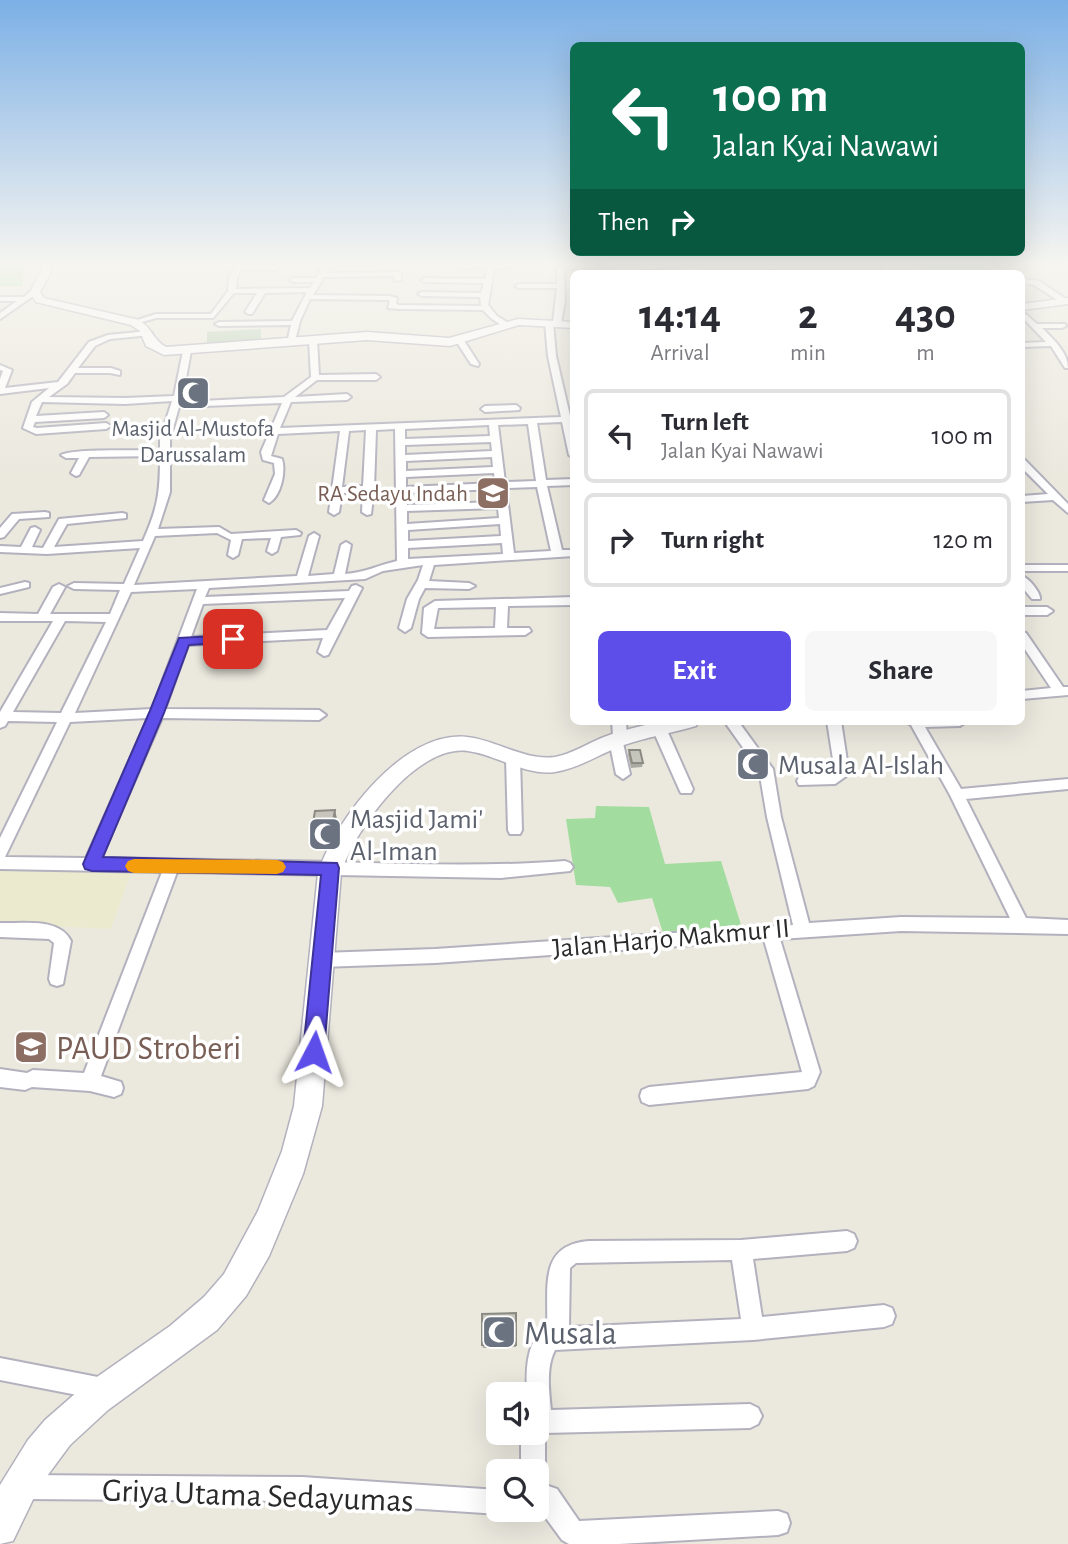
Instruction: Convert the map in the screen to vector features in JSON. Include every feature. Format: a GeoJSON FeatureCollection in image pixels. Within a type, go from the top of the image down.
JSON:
{"type":"FeatureCollection","features":[{"type":"Feature","properties":{"kind":"main road"},"geometry":{"type":"LineString","coordinates":[[148,334],[150,343],[158,348],[187,351],[373,336],[433,342],[460,341],[479,334]]}},
{"type":"Feature","properties":{"kind":"main road"},"geometry":{"type":"LineString","coordinates":[[0,1528],[17,1487],[35,1458],[58,1430],[206,1318],[236,1284],[250,1259],[276,1205],[303,1132],[312,1076],[331,868],[341,845],[372,801],[409,762],[433,750],[458,743],[545,765],[558,764],[618,733],[672,725]]}},
{"type":"Feature","properties":{"kind":"street"},"geometry":{"type":"LineString","coordinates":[[106,426],[30,431],[33,408],[39,399],[60,385],[88,348],[114,336],[136,334]]}},
{"type":"Feature","properties":{"kind":"street"},"geometry":{"type":"LineString","coordinates":[[291,343],[292,334]]}},
{"type":"Feature","properties":{"kind":"street"},"geometry":{"type":"LineString","coordinates":[[276,431],[569,420],[563,383],[552,356],[553,334]]}},
{"type":"Feature","properties":{"kind":"street"},"geometry":{"type":"LineString","coordinates":[[1044,334],[1065,354],[1068,365]]}},
{"type":"Feature","properties":{"kind":"street"},"geometry":{"type":"LineString","coordinates":[[313,340],[316,366],[314,378]]}},
{"type":"Feature","properties":{"kind":"street"},"geometry":{"type":"LineString","coordinates":[[460,341],[475,363]]}},
{"type":"Feature","properties":{"kind":"street"},"geometry":{"type":"LineString","coordinates":[[1025,345],[1053,344]]}},
{"type":"Feature","properties":{"kind":"street"},"geometry":{"type":"LineString","coordinates":[[0,853],[114,618],[148,539],[165,492],[165,439],[179,400],[187,351]]}},
{"type":"Feature","properties":{"kind":"street"},"geometry":{"type":"LineString","coordinates":[[0,367],[8,370],[0,391],[60,385]]}},
{"type":"Feature","properties":{"kind":"street"},"geometry":{"type":"LineString","coordinates":[[73,370],[111,370],[117,373]]}},
{"type":"Feature","properties":{"kind":"street"},"geometry":{"type":"LineString","coordinates":[[269,500],[279,474],[279,461],[267,459],[265,455],[288,398],[314,378],[376,377]]}},
{"type":"Feature","properties":{"kind":"street"},"geometry":{"type":"LineString","coordinates":[[39,399],[125,401],[347,397]]}},
{"type":"Feature","properties":{"kind":"street"},"geometry":{"type":"LineString","coordinates":[[199,398],[225,398]]}},
{"type":"Feature","properties":{"kind":"street"},"geometry":{"type":"LineString","coordinates":[[485,410],[515,405],[519,423]]}},
{"type":"Feature","properties":{"kind":"street"},"geometry":{"type":"LineString","coordinates":[[31,419],[104,415]]}},
{"type":"Feature","properties":{"kind":"street"},"geometry":{"type":"LineString","coordinates":[[532,422],[541,483],[557,554]]}},
{"type":"Feature","properties":{"kind":"street"},"geometry":{"type":"LineString","coordinates":[[493,424],[509,556]]}},
{"type":"Feature","properties":{"kind":"street"},"geometry":{"type":"LineString","coordinates":[[400,428],[403,563]]}},
{"type":"Feature","properties":{"kind":"street"},"geometry":{"type":"LineString","coordinates":[[334,512],[345,429]]}},
{"type":"Feature","properties":{"kind":"street"},"geometry":{"type":"LineString","coordinates":[[367,512],[371,429]]}},
{"type":"Feature","properties":{"kind":"street"},"geometry":{"type":"LineString","coordinates":[[399,442],[494,439]]}},
{"type":"Feature","properties":{"kind":"street"},"geometry":{"type":"LineString","coordinates":[[66,455],[165,453]]}},
{"type":"Feature","properties":{"kind":"street"},"geometry":{"type":"LineString","coordinates":[[76,473],[86,454]]}},
{"type":"Feature","properties":{"kind":"street"},"geometry":{"type":"LineString","coordinates":[[399,458],[496,454]]}},
{"type":"Feature","properties":{"kind":"street"},"geometry":{"type":"LineString","coordinates":[[1025,465],[1068,510]]}},
{"type":"Feature","properties":{"kind":"street"},"geometry":{"type":"LineString","coordinates":[[400,474],[498,470]]}},
{"type":"Feature","properties":{"kind":"street"},"geometry":{"type":"LineString","coordinates":[[1025,475],[1034,474]]}},
{"type":"Feature","properties":{"kind":"street"},"geometry":{"type":"LineString","coordinates":[[401,490],[570,482]]}},
{"type":"Feature","properties":{"kind":"street"},"geometry":{"type":"LineString","coordinates":[[337,490],[369,489]]}},
{"type":"Feature","properties":{"kind":"street"},"geometry":{"type":"LineString","coordinates":[[1025,499],[1056,497]]}},
{"type":"Feature","properties":{"kind":"street"},"geometry":{"type":"LineString","coordinates":[[402,508],[502,505]]}},
{"type":"Feature","properties":{"kind":"street"},"geometry":{"type":"LineString","coordinates":[[0,535],[16,516],[45,515]]}},
{"type":"Feature","properties":{"kind":"street"},"geometry":{"type":"LineString","coordinates":[[47,551],[63,521],[122,516]]}},
{"type":"Feature","properties":{"kind":"street"},"geometry":{"type":"LineString","coordinates":[[402,527],[504,521]]}},
{"type":"Feature","properties":{"kind":"street"},"geometry":{"type":"LineString","coordinates":[[25,550],[35,530]]}},
{"type":"Feature","properties":{"kind":"street"},"geometry":{"type":"LineString","coordinates":[[0,549],[47,551],[219,530],[224,536],[237,537],[296,533]]}},
{"type":"Feature","properties":{"kind":"street"},"geometry":{"type":"LineString","coordinates":[[272,551],[277,534]]}},
{"type":"Feature","properties":{"kind":"street"},"geometry":{"type":"LineString","coordinates":[[302,578],[314,536]]}},
{"type":"Feature","properties":{"kind":"street"},"geometry":{"type":"LineString","coordinates":[[233,555],[237,537]]}},
{"type":"Feature","properties":{"kind":"street"},"geometry":{"type":"LineString","coordinates":[[402,545],[507,539]]}},
{"type":"Feature","properties":{"kind":"street"},"geometry":{"type":"LineString","coordinates":[[339,577],[346,545]]}},
{"type":"Feature","properties":{"kind":"street"},"geometry":{"type":"LineString","coordinates":[[74,586],[126,588],[365,576],[386,566],[403,563],[570,552]]}},
{"type":"Feature","properties":{"kind":"street"},"geometry":{"type":"LineString","coordinates":[[405,628],[413,599],[422,584],[429,562]]}},
{"type":"Feature","properties":{"kind":"street"},"geometry":{"type":"LineString","coordinates":[[1025,568],[1068,568]]}},
{"type":"Feature","properties":{"kind":"street"},"geometry":{"type":"LineString","coordinates":[[324,652],[352,594],[365,576]]}},
{"type":"Feature","properties":{"kind":"street"},"geometry":{"type":"LineString","coordinates":[[1025,583],[1036,597]]}},
{"type":"Feature","properties":{"kind":"street"},"geometry":{"type":"LineString","coordinates":[[422,584],[469,586]]}},
{"type":"Feature","properties":{"kind":"street"},"geometry":{"type":"LineString","coordinates":[[92,864],[157,713],[204,585]]}},
{"type":"Feature","properties":{"kind":"street"},"geometry":{"type":"LineString","coordinates":[[0,591],[25,586]]}},
{"type":"Feature","properties":{"kind":"street"},"geometry":{"type":"LineString","coordinates":[[42,618],[59,587]]}},
{"type":"Feature","properties":{"kind":"street"},"geometry":{"type":"LineString","coordinates":[[198,601],[352,594]]}},
{"type":"Feature","properties":{"kind":"street"},"geometry":{"type":"LineString","coordinates":[[525,631],[429,633],[426,627],[429,608],[432,606],[570,601]]}},
{"type":"Feature","properties":{"kind":"street"},"geometry":{"type":"LineString","coordinates":[[501,632],[502,603]]}},
{"type":"Feature","properties":{"kind":"street"},"geometry":{"type":"LineString","coordinates":[[1025,611],[1047,611]]}},
{"type":"Feature","properties":{"kind":"street"},"geometry":{"type":"LineString","coordinates":[[0,617],[114,618]]}},
{"type":"Feature","properties":{"kind":"street"},"geometry":{"type":"LineString","coordinates":[[2,720],[61,618]]}},
{"type":"Feature","properties":{"kind":"street"},"geometry":{"type":"LineString","coordinates":[[184,641],[331,634]]}},
{"type":"Feature","properties":{"kind":"street"},"geometry":{"type":"LineString","coordinates":[[1025,640],[1064,691]]}},
{"type":"Feature","properties":{"kind":"street"},"geometry":{"type":"LineString","coordinates":[[1025,695],[1064,691]]}},
{"type":"Feature","properties":{"kind":"street"},"geometry":{"type":"LineString","coordinates":[[2,720],[157,713],[319,715]]}},
{"type":"Feature","properties":{"kind":"street","name":"Jalan Harjo Makmur II"},"geometry":{"type":"LineString","coordinates":[[321,960],[435,956],[802,929],[774,817],[766,769],[734,725]]}},
{"type":"Feature","properties":{"kind":"street"},"geometry":{"type":"LineString","coordinates":[[804,781],[835,779],[842,775],[835,725]]}},
{"type":"Feature","properties":{"kind":"street"},"geometry":{"type":"LineString","coordinates":[[916,725],[957,795],[1021,925]]}},
{"type":"Feature","properties":{"kind":"street"},"geometry":{"type":"LineString","coordinates":[[659,728],[686,789]]}},
{"type":"Feature","properties":{"kind":"street"},"geometry":{"type":"LineString","coordinates":[[618,733],[623,774]]}},
{"type":"Feature","properties":{"kind":"street"},"geometry":{"type":"LineString","coordinates":[[513,758],[515,830]]}},
{"type":"Feature","properties":{"kind":"street"},"geometry":{"type":"LineString","coordinates":[[957,795],[1068,785]]}},
{"type":"Feature","properties":{"kind":"street"},"geometry":{"type":"LineString","coordinates":[[0,863],[331,868],[415,872],[501,872],[565,867]]}},
{"type":"Feature","properties":{"kind":"street"},"geometry":{"type":"LineString","coordinates":[[90,1082],[170,867]]}},
{"type":"Feature","properties":{"kind":"street"},"geometry":{"type":"LineString","coordinates":[[802,929],[901,924],[1068,927]]}},
{"type":"Feature","properties":{"kind":"street"},"geometry":{"type":"LineString","coordinates":[[0,930],[53,932],[60,935],[63,950],[57,979]]}},
{"type":"Feature","properties":{"kind":"street"},"geometry":{"type":"LineString","coordinates":[[649,1096],[808,1080],[811,1072],[769,932]]}},
{"type":"Feature","properties":{"kind":"street"},"geometry":{"type":"LineString","coordinates":[[0,1078],[90,1082],[114,1087]]}},
{"type":"Feature","properties":{"kind":"street"},"geometry":{"type":"LineString","coordinates":[[558,1337],[560,1268],[562,1259],[569,1254],[589,1251],[741,1250],[846,1241]]}},
{"type":"Feature","properties":{"kind":"street"},"geometry":{"type":"LineString","coordinates":[[741,1250],[753,1329]]}},
{"type":"Feature","properties":{"kind":"street"},"geometry":{"type":"LineString","coordinates":[[539,1382],[541,1351],[549,1339],[558,1337],[753,1329],[884,1316]]}},
{"type":"Feature","properties":{"kind":"street"},"geometry":{"type":"LineString","coordinates":[[0,1369],[108,1390]]}},
{"type":"Feature","properties":{"kind":"street"},"geometry":{"type":"LineString","coordinates":[[549,1426],[750,1416]]}},
{"type":"Feature","properties":{"kind":"street","name":"Griya Utama Sedayumas"},"geometry":{"type":"LineString","coordinates":[[17,1487],[302,1489],[486,1501]]}},
{"type":"Feature","properties":{"kind":"street"},"geometry":{"type":"LineString","coordinates":[[549,1500],[570,1531],[575,1534],[778,1523]]}},
{"type":"Feature","properties":{"kind":"shaded area"},"geometry":{"type":"Polygon","coordinates":[[[207,334],[261,334],[261,341],[207,345],[207,334]]]}},
{"type":"Feature","properties":{"kind":"shaded area"},"geometry":{"type":"Polygon","coordinates":[[[0,867],[132,870],[111,929],[0,924],[0,867]]]}},
{"type":"Feature","properties":{"kind":"green space"},"geometry":{"type":"Polygon","coordinates":[[[596,806],[649,807],[665,864],[721,861],[743,931],[663,933],[652,898],[618,903],[610,887],[576,885],[566,819],[595,818],[596,806]]]}},
{"type":"Feature","properties":{"kind":"building"},"geometry":{"type":"Polygon","coordinates":[[[629,750],[640,750],[643,763],[632,763],[629,750]]]}},
{"type":"Feature","properties":{"kind":"building"},"geometry":{"type":"Polygon","coordinates":[[[747,753],[758,767],[751,769],[747,753]]]}},
{"type":"Feature","properties":{"kind":"building"},"geometry":{"type":"Polygon","coordinates":[[[335,810],[324,839],[310,840],[315,811],[335,810]]]}},
{"type":"Feature","properties":{"kind":"building"},"geometry":{"type":"Polygon","coordinates":[[[24,1036],[39,1039],[32,1050],[17,1046],[24,1036]]]}},
{"type":"Feature","properties":{"kind":"building","name":"Musala"},"geometry":{"type":"Polygon","coordinates":[[[516,1313],[516,1345],[482,1345],[482,1314],[516,1313]]]}},
{"type":"Feature","properties":{"kind":"tunnel"},"geometry":{"type":"LineString","coordinates":[[184,398],[199,398]]}},
{"type":"Feature","properties":{"kind":"slow traffic"},"geometry":{"type":"LineString","coordinates":[[134,866],[277,867]]}},
{"type":"Feature","properties":{"kind":"place","name":"Masjid Al-Mustofa Darussalam"},"geometry":{"type":"Point","coordinates":[193,393]}},
{"type":"Feature","properties":{"kind":"place","name":"RA Sedayu Indah"},"geometry":{"type":"Point","coordinates":[493,493]}},
{"type":"Feature","properties":{"kind":"place","name":"Musala Al-Islah"},"geometry":{"type":"Point","coordinates":[753,764]}},
{"type":"Feature","properties":{"kind":"place","name":"Masjid Jami' Al-Iman"},"geometry":{"type":"Point","coordinates":[325,834]}},
{"type":"Feature","properties":{"kind":"place","name":"PAUD Stroberi"},"geometry":{"type":"Point","coordinates":[31,1047]}},
{"type":"Feature","properties":{"kind":"place","name":"Musala"},"geometry":{"type":"Point","coordinates":[499,1332]}},
{"type":"Feature","properties":{"kind":"route"},"geometry":{"type":"LineString","coordinates":[[233,639],[184,641],[157,713],[92,864],[331,868],[325,907],[314,1052]]}}]}
